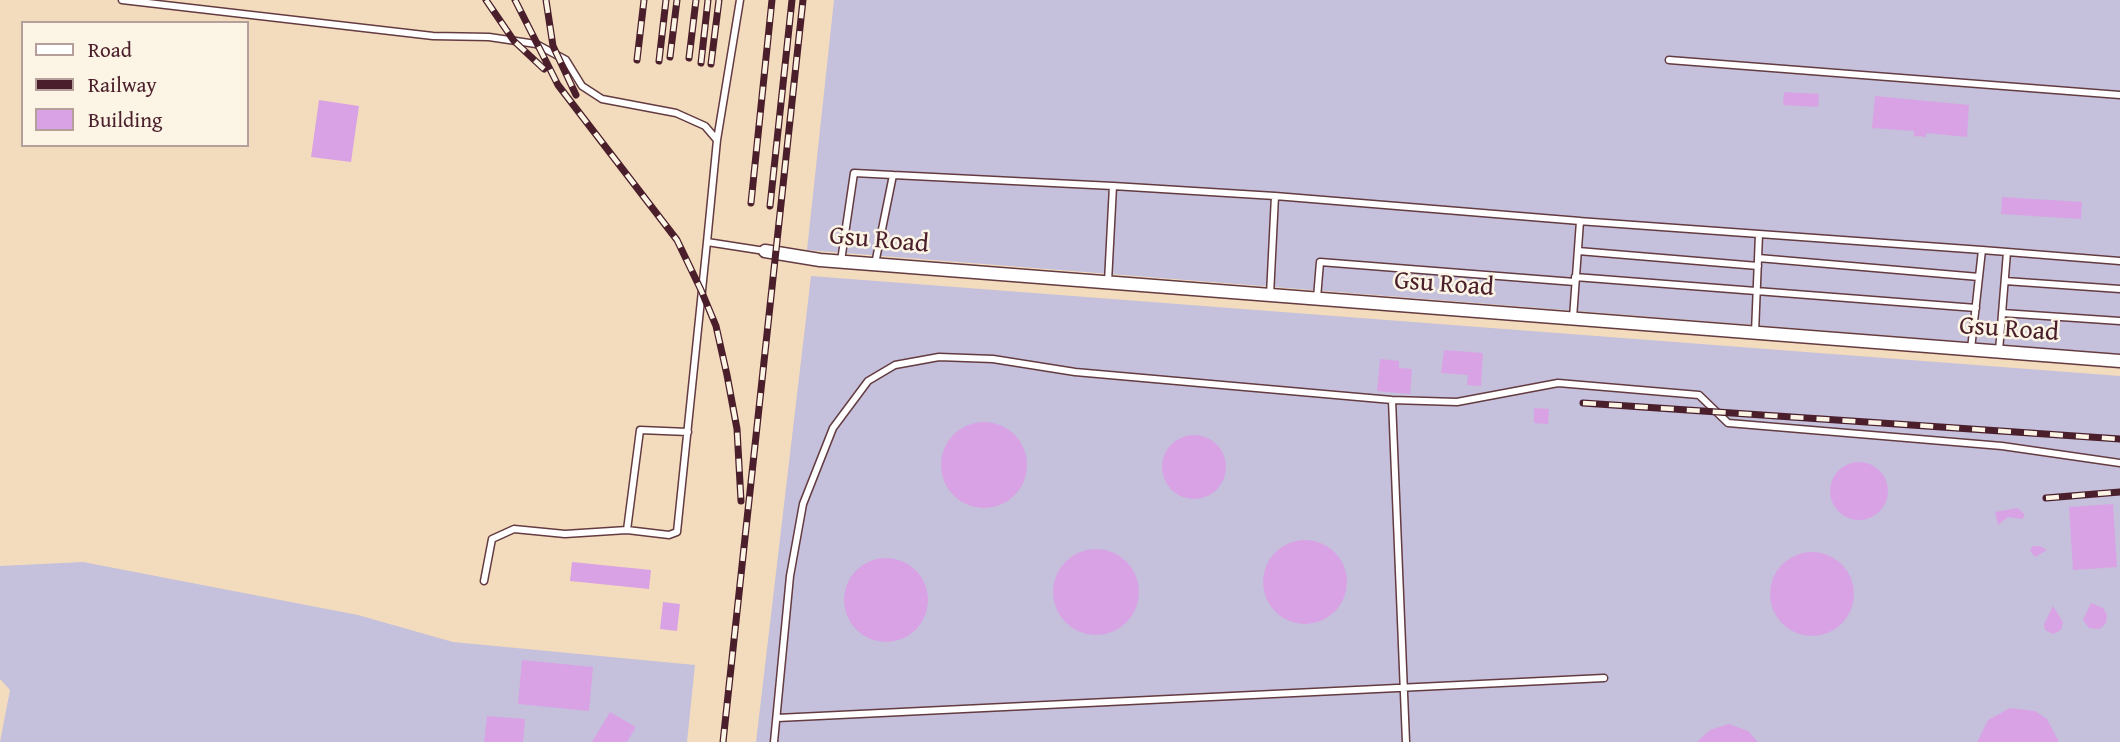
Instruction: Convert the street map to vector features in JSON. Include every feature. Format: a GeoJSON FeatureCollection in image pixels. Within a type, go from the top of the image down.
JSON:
{"type":"FeatureCollection","features":[{"type":"Feature","properties":{"kind":"street","name":"Gsu Road"},"geometry":{"type":"LineString","coordinates":[[765,251],[874,264],[2120,361]]}},
{"type":"Feature","properties":{"kind":"lane"},"geometry":{"type":"LineString","coordinates":[[122,0],[433,36],[489,37],[536,44],[566,60],[582,86],[603,99],[676,113],[705,126],[717,139]]}},
{"type":"Feature","properties":{"kind":"lane"},"geometry":{"type":"LineString","coordinates":[[484,581],[492,539],[514,529],[565,534],[627,530],[669,535],[677,532],[717,139],[740,0]]}},
{"type":"Feature","properties":{"kind":"lane"},"geometry":{"type":"LineString","coordinates":[[1669,60],[2120,95]]}},
{"type":"Feature","properties":{"kind":"lane"},"geometry":{"type":"LineString","coordinates":[[841,261],[854,173],[1275,196],[2120,261]]}},
{"type":"Feature","properties":{"kind":"lane"},"geometry":{"type":"LineString","coordinates":[[874,264],[893,175]]}},
{"type":"Feature","properties":{"kind":"lane"},"geometry":{"type":"LineString","coordinates":[[1108,282],[1113,186]]}},
{"type":"Feature","properties":{"kind":"lane"},"geometry":{"type":"LineString","coordinates":[[1270,295],[1275,196]]}},
{"type":"Feature","properties":{"kind":"lane"},"geometry":{"type":"LineString","coordinates":[[1573,318],[1578,221]]}},
{"type":"Feature","properties":{"kind":"lane"},"geometry":{"type":"LineString","coordinates":[[1755,332],[1759,234]]}},
{"type":"Feature","properties":{"kind":"lane"},"geometry":{"type":"LineString","coordinates":[[707,242],[765,251]]}},
{"type":"Feature","properties":{"kind":"lane"},"geometry":{"type":"LineString","coordinates":[[1971,349],[1982,250]]}},
{"type":"Feature","properties":{"kind":"lane"},"geometry":{"type":"LineString","coordinates":[[1578,251],[1758,266]]}},
{"type":"Feature","properties":{"kind":"lane"},"geometry":{"type":"LineString","coordinates":[[1999,351],[2007,252]]}},
{"type":"Feature","properties":{"kind":"lane"},"geometry":{"type":"LineString","coordinates":[[1758,258],[1979,277]]}},
{"type":"Feature","properties":{"kind":"lane"},"geometry":{"type":"LineString","coordinates":[[1317,298],[1320,262],[1757,290],[1976,308]]}},
{"type":"Feature","properties":{"kind":"lane"},"geometry":{"type":"LineString","coordinates":[[2005,281],[2120,289]]}},
{"type":"Feature","properties":{"kind":"lane"},"geometry":{"type":"LineString","coordinates":[[2002,313],[2120,321]]}},
{"type":"Feature","properties":{"kind":"lane"},"geometry":{"type":"LineString","coordinates":[[774,742],[790,576],[803,504],[834,428],[868,380],[895,365],[939,356],[993,359],[1075,372],[1392,400],[1457,402],[1558,383],[1699,395],[1728,423],[2002,446],[2120,463]]}},
{"type":"Feature","properties":{"kind":"lane"},"geometry":{"type":"LineString","coordinates":[[1392,400],[1406,742]]}},
{"type":"Feature","properties":{"kind":"lane"},"geometry":{"type":"LineString","coordinates":[[627,530],[640,430],[688,432]]}},
{"type":"Feature","properties":{"kind":"lane"},"geometry":{"type":"LineString","coordinates":[[777,718],[1604,678]]}},
{"type":"Feature","properties":{"kind":"shaded area"},"geometry":{"type":"Polygon","coordinates":[[[834,0],[2120,0],[2120,354],[807,250],[834,0]]]}},
{"type":"Feature","properties":{"kind":"shaded area"},"geometry":{"type":"Polygon","coordinates":[[[811,276],[2120,376],[2120,742],[756,742],[811,276]]]}},
{"type":"Feature","properties":{"kind":"shaded area"},"geometry":{"type":"Polygon","coordinates":[[[83,562],[358,615],[453,642],[695,665],[687,742],[0,742],[10,690],[0,679],[0,566],[83,562]]]}},
{"type":"Feature","properties":{"kind":"building"},"geometry":{"type":"Polygon","coordinates":[[[1784,92],[1819,94],[1818,107],[1783,105],[1784,92]]]}},
{"type":"Feature","properties":{"kind":"building"},"geometry":{"type":"Polygon","coordinates":[[[1875,96],[1969,105],[1967,137],[1926,133],[1926,137],[1914,136],[1914,131],[1872,128],[1875,96]]]}},
{"type":"Feature","properties":{"kind":"building"},"geometry":{"type":"Polygon","coordinates":[[[319,100],[359,106],[351,162],[311,157],[319,100]]]}},
{"type":"Feature","properties":{"kind":"building"},"geometry":{"type":"Polygon","coordinates":[[[2002,197],[2082,202],[2081,219],[2001,214],[2002,197]]]}},
{"type":"Feature","properties":{"kind":"building"},"geometry":{"type":"Polygon","coordinates":[[[1444,350],[1483,353],[1481,386],[1467,385],[1468,375],[1441,373],[1444,350]]]}},
{"type":"Feature","properties":{"kind":"building"},"geometry":{"type":"Polygon","coordinates":[[[1380,359],[1399,361],[1399,368],[1412,369],[1410,394],[1377,391],[1380,359]]]}},
{"type":"Feature","properties":{"kind":"building"},"geometry":{"type":"Polygon","coordinates":[[[1534,408],[1549,409],[1548,424],[1534,423],[1534,408]]]}},
{"type":"Feature","properties":{"kind":"building"},"geometry":{"type":"Polygon","coordinates":[[[984,422],[1008,429],[1020,441],[1027,465],[1020,489],[1008,501],[984,508],[960,501],[948,489],[941,465],[948,441],[960,429],[984,422]]]}},
{"type":"Feature","properties":{"kind":"building"},"geometry":{"type":"Polygon","coordinates":[[[1194,435],[1212,441],[1220,449],[1226,467],[1220,485],[1212,493],[1194,499],[1176,493],[1168,485],[1162,467],[1168,449],[1176,441],[1194,435]]]}},
{"type":"Feature","properties":{"kind":"building"},"geometry":{"type":"Polygon","coordinates":[[[1859,462],[1875,467],[1883,475],[1888,491],[1883,507],[1875,515],[1859,520],[1843,515],[1835,507],[1830,491],[1835,475],[1843,467],[1859,462]]]}},
{"type":"Feature","properties":{"kind":"building"},"geometry":{"type":"Polygon","coordinates":[[[2113,504],[2117,567],[2073,570],[2069,507],[2113,504]]]}},
{"type":"Feature","properties":{"kind":"building"},"geometry":{"type":"Polygon","coordinates":[[[2018,508],[2025,515],[2022,519],[2008,517],[1998,525],[1995,512],[2018,508]]]}},
{"type":"Feature","properties":{"kind":"building"},"geometry":{"type":"Polygon","coordinates":[[[1297,540],[1313,540],[1329,547],[1340,558],[1347,574],[1344,598],[1335,612],[1313,624],[1297,624],[1281,617],[1270,606],[1263,590],[1263,574],[1270,558],[1281,547],[1297,540]]]}},
{"type":"Feature","properties":{"kind":"building"},"geometry":{"type":"Polygon","coordinates":[[[2033,546],[2047,550],[2035,557],[2030,551],[2033,546]]]}},
{"type":"Feature","properties":{"kind":"building"},"geometry":{"type":"Polygon","coordinates":[[[1096,549],[1113,552],[1127,561],[1136,575],[1139,592],[1136,609],[1127,623],[1113,632],[1096,635],[1079,632],[1065,623],[1056,609],[1053,592],[1056,575],[1065,561],[1079,552],[1096,549]]]}},
{"type":"Feature","properties":{"kind":"building"},"geometry":{"type":"Polygon","coordinates":[[[1812,552],[1828,555],[1842,564],[1851,578],[1854,594],[1851,610],[1842,624],[1828,633],[1812,636],[1796,633],[1782,624],[1773,610],[1770,594],[1773,578],[1782,564],[1796,555],[1812,552]]]}},
{"type":"Feature","properties":{"kind":"building"},"geometry":{"type":"Polygon","coordinates":[[[886,558],[902,561],[916,570],[925,584],[928,600],[925,616],[916,630],[902,639],[886,642],[870,639],[856,630],[847,616],[844,600],[847,584],[856,570],[870,561],[886,558]]]}},
{"type":"Feature","properties":{"kind":"building"},"geometry":{"type":"Polygon","coordinates":[[[572,562],[651,570],[649,589],[570,581],[572,562]]]}},
{"type":"Feature","properties":{"kind":"building"},"geometry":{"type":"Polygon","coordinates":[[[663,602],[680,604],[677,631],[660,629],[663,602]]]}},
{"type":"Feature","properties":{"kind":"building"},"geometry":{"type":"Polygon","coordinates":[[[2091,603],[2103,608],[2107,615],[2106,623],[2100,629],[2089,628],[2083,620],[2091,603]]]}},
{"type":"Feature","properties":{"kind":"building"},"geometry":{"type":"Polygon","coordinates":[[[2053,606],[2063,622],[2061,630],[2053,634],[2045,630],[2044,624],[2053,606]]]}},
{"type":"Feature","properties":{"kind":"building"},"geometry":{"type":"Polygon","coordinates":[[[522,660],[593,667],[589,711],[518,704],[522,660]]]}},
{"type":"Feature","properties":{"kind":"building"},"geometry":{"type":"Polygon","coordinates":[[[2010,708],[2035,711],[2047,719],[2059,742],[1977,742],[1988,720],[2010,708]]]}},
{"type":"Feature","properties":{"kind":"building"},"geometry":{"type":"Polygon","coordinates":[[[610,712],[636,727],[627,742],[592,742],[610,712]]]}},
{"type":"Feature","properties":{"kind":"building"},"geometry":{"type":"Polygon","coordinates":[[[487,716],[525,719],[523,742],[484,742],[487,716]]]}},
{"type":"Feature","properties":{"kind":"building"},"geometry":{"type":"Polygon","coordinates":[[[1729,724],[1748,731],[1758,742],[1697,742],[1710,730],[1729,724]]]}},
{"type":"Feature","properties":{"kind":"railway"},"geometry":{"type":"LineString","coordinates":[[486,0],[514,41],[544,69]]}},
{"type":"Feature","properties":{"kind":"railway"},"geometry":{"type":"LineString","coordinates":[[515,0],[558,85],[677,240],[701,290],[716,326],[727,375],[737,429],[741,501]]}},
{"type":"Feature","properties":{"kind":"railway"},"geometry":{"type":"LineString","coordinates":[[546,0],[553,46],[576,95]]}},
{"type":"Feature","properties":{"kind":"railway"},"geometry":{"type":"LineString","coordinates":[[637,60],[644,0]]}},
{"type":"Feature","properties":{"kind":"railway"},"geometry":{"type":"LineString","coordinates":[[659,61],[666,0]]}},
{"type":"Feature","properties":{"kind":"railway"},"geometry":{"type":"LineString","coordinates":[[670,57],[677,0]]}},
{"type":"Feature","properties":{"kind":"railway"},"geometry":{"type":"LineString","coordinates":[[689,58],[696,0]]}},
{"type":"Feature","properties":{"kind":"railway"},"geometry":{"type":"LineString","coordinates":[[701,63],[708,0]]}},
{"type":"Feature","properties":{"kind":"railway"},"geometry":{"type":"LineString","coordinates":[[711,64],[719,0]]}},
{"type":"Feature","properties":{"kind":"railway"},"geometry":{"type":"LineString","coordinates":[[751,203],[772,0]]}},
{"type":"Feature","properties":{"kind":"railway"},"geometry":{"type":"LineString","coordinates":[[770,206],[792,0]]}},
{"type":"Feature","properties":{"kind":"railway"},"geometry":{"type":"LineString","coordinates":[[723,742],[803,0]]}},
{"type":"Feature","properties":{"kind":"railway"},"geometry":{"type":"LineString","coordinates":[[1583,403],[2120,439]]}},
{"type":"Feature","properties":{"kind":"railway"},"geometry":{"type":"LineString","coordinates":[[2046,498],[2120,492]]}}]}
